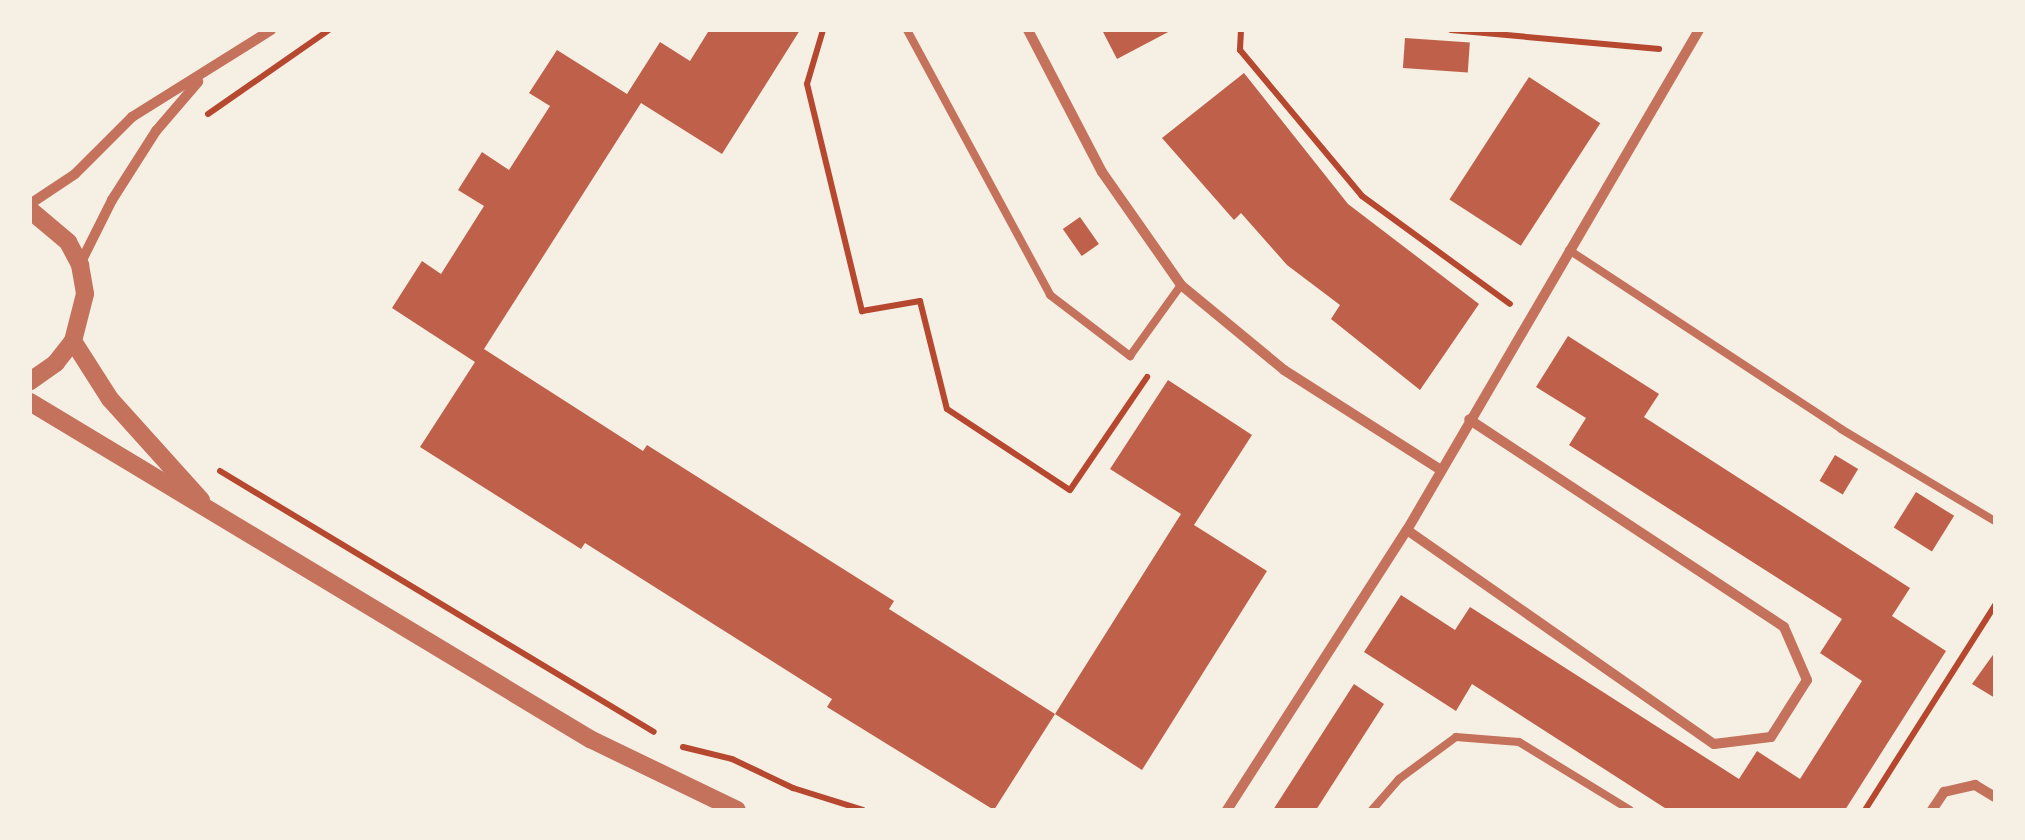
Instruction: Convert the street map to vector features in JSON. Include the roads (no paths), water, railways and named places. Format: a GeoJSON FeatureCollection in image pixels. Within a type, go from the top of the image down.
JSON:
{"type":"FeatureCollection","features":[{"type":"Feature","properties":{"kind":"street"},"geometry":{"type":"LineString","coordinates":[[30,381],[56,364],[73,341],[85,294],[80,265],[68,242],[30,207],[75,174],[132,117],[270,30]]}},
{"type":"Feature","properties":{"kind":"street"},"geometry":{"type":"LineString","coordinates":[[1028,30],[1102,172],[1181,285],[1284,370],[1441,470]]}},
{"type":"Feature","properties":{"kind":"street"},"geometry":{"type":"LineString","coordinates":[[1226,810],[1407,530],[1699,30]]}},
{"type":"Feature","properties":{"kind":"street"},"geometry":{"type":"LineString","coordinates":[[80,265],[112,200],[156,131],[205,74]]}},
{"type":"Feature","properties":{"kind":"street"},"geometry":{"type":"LineString","coordinates":[[73,341],[110,399],[212,512]]}},
{"type":"Feature","properties":{"kind":"street"},"geometry":{"type":"LineString","coordinates":[[30,402],[590,738],[737,810]]}},
{"type":"Feature","properties":{"kind":"street"},"geometry":{"type":"LineString","coordinates":[[1407,530],[1714,744],[1771,737],[1807,680],[1784,627],[1469,419]]}},
{"type":"Feature","properties":{"kind":"street"},"geometry":{"type":"LineString","coordinates":[[1932,810],[1944,792],[1975,785],[1995,797]]}},
{"type":"Feature","properties":{"kind":"lane"},"geometry":{"type":"LineString","coordinates":[[907,30],[1050,295],[1130,356],[1181,285]]}},
{"type":"Feature","properties":{"kind":"lane"},"geometry":{"type":"LineString","coordinates":[[1569,250],[1841,429],[1995,522]]}},
{"type":"Feature","properties":{"kind":"lane"},"geometry":{"type":"LineString","coordinates":[[1372,810],[1399,779],[1456,737],[1519,742],[1630,810]]}}]}
